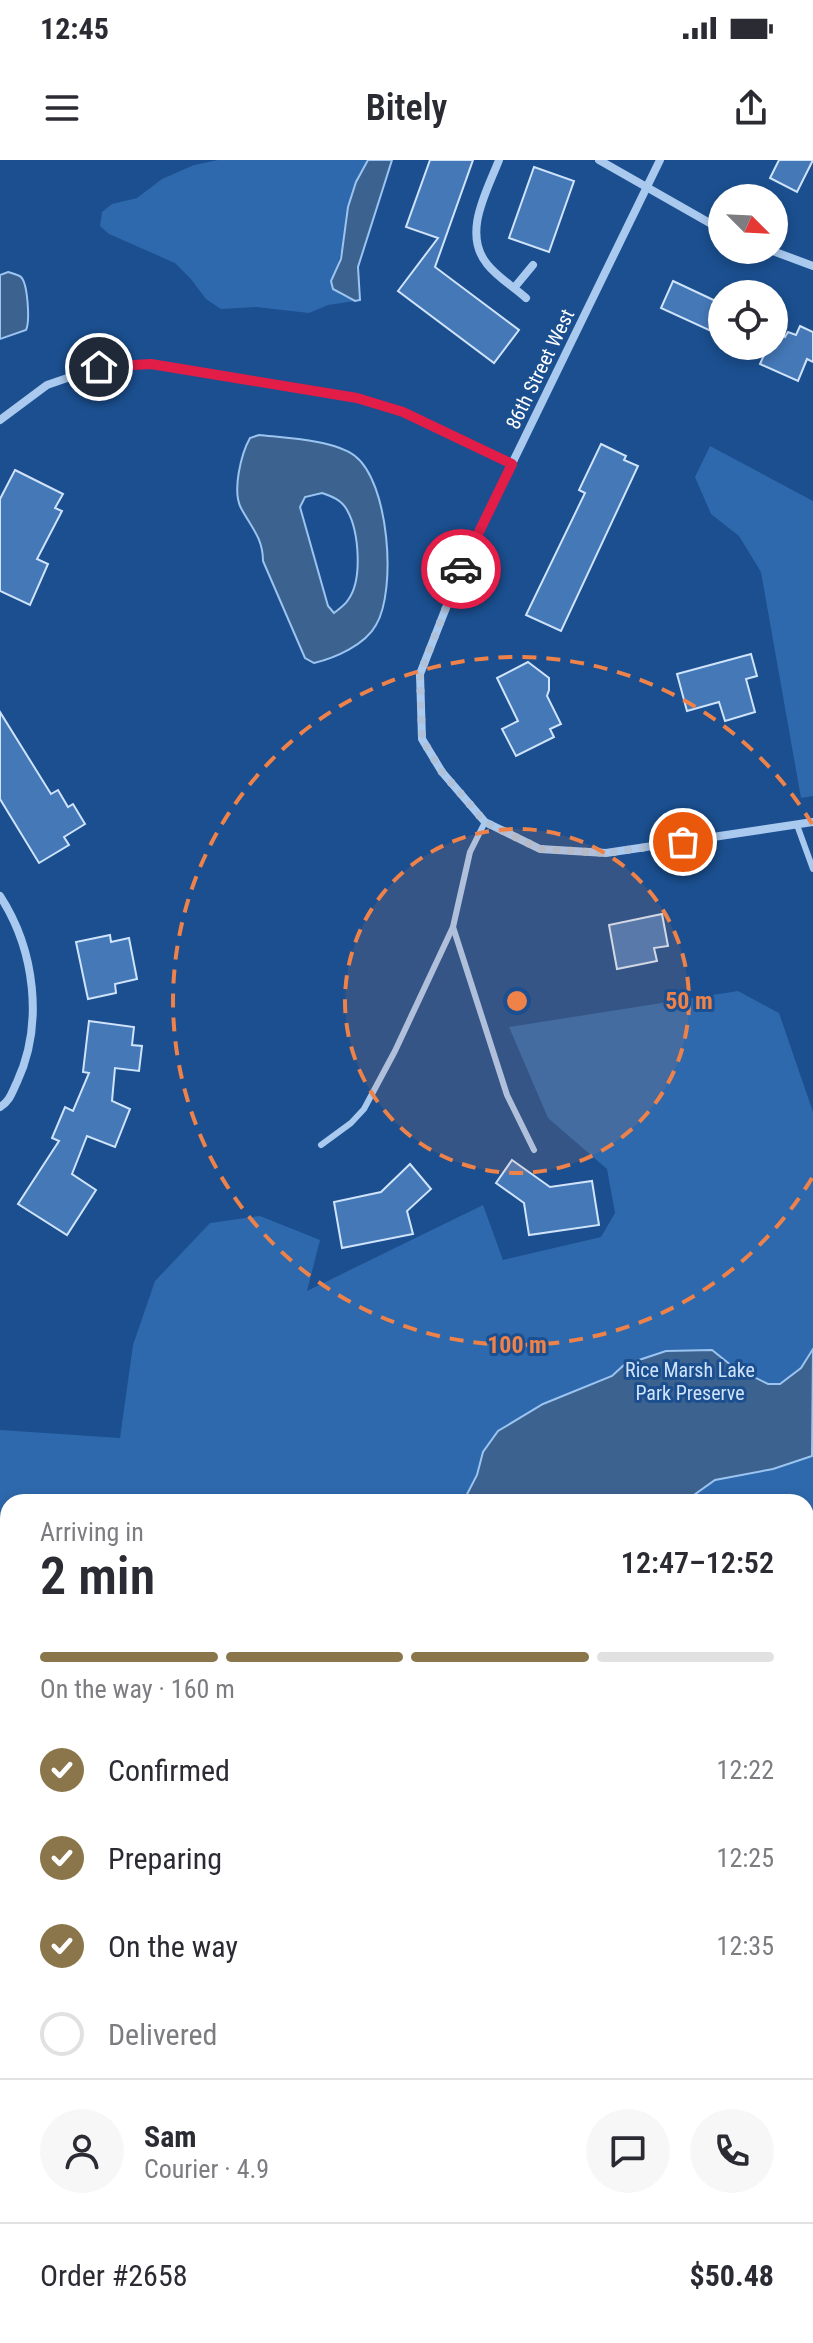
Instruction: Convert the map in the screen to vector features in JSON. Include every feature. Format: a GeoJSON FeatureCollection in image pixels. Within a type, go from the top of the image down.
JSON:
{"type":"FeatureCollection","features":[{"type":"Feature","properties":{"kind":"street"},"geometry":{"type":"LineString","coordinates":[[499,160],[477,218],[478,246],[487,263],[526,298]]}},
{"type":"Feature","properties":{"kind":"street"},"geometry":{"type":"LineString","coordinates":[[599,160],[708,222]]}},
{"type":"Feature","properties":{"kind":"street","name":"86th Street West"},"geometry":{"type":"LineString","coordinates":[[485,822],[442,772],[422,739],[420,674],[464,562],[660,160]]}},
{"type":"Feature","properties":{"kind":"street"},"geometry":{"type":"LineString","coordinates":[[788,257],[813,266]]}},
{"type":"Feature","properties":{"kind":"street"},"geometry":{"type":"LineString","coordinates":[[514,288],[533,265]]}},
{"type":"Feature","properties":{"kind":"street"},"geometry":{"type":"LineString","coordinates":[[0,420],[47,385],[99,367],[151,364],[357,398],[403,412],[512,464]]}},
{"type":"Feature","properties":{"kind":"street"},"geometry":{"type":"LineString","coordinates":[[485,822],[540,849],[606,853],[813,822]]}},
{"type":"Feature","properties":{"kind":"street"},"geometry":{"type":"LineString","coordinates":[[0,896],[22,944],[31,980],[33,1023],[26,1063],[8,1102],[0,1107]]}},
{"type":"Feature","properties":{"kind":"lane"},"geometry":{"type":"LineString","coordinates":[[321,1145],[364,1109],[395,1051],[453,927],[470,852],[485,822]]}},
{"type":"Feature","properties":{"kind":"lane"},"geometry":{"type":"LineString","coordinates":[[797,825],[813,869]]}},
{"type":"Feature","properties":{"kind":"lane"},"geometry":{"type":"LineString","coordinates":[[453,927],[507,1095],[534,1150]]}},
{"type":"Feature","properties":{"kind":"green space"},"geometry":{"type":"Polygon","coordinates":[[[218,160],[368,160],[350,201],[341,252],[331,281],[341,295],[355,301],[328,305],[309,313],[256,307],[221,309],[206,299],[175,263],[109,234],[100,226],[102,212],[112,204],[137,198],[162,179],[194,165],[218,160]]]}},
{"type":"Feature","properties":{"kind":"green space"},"geometry":{"type":"Polygon","coordinates":[[[710,446],[813,501],[813,796],[801,798],[761,572],[739,536],[711,514],[695,477],[710,446]]]}},
{"type":"Feature","properties":{"kind":"green space","name":"Rice Marsh Lake Park Preserve"},"geometry":{"type":"Polygon","coordinates":[[[738,991],[779,1013],[813,1112],[813,1494],[0,1494],[0,1430],[120,1438],[133,1345],[155,1281],[210,1223],[260,1216],[320,1240],[307,1291],[483,1205],[503,1260],[601,1237],[615,1213],[607,1169],[548,1118],[509,1027],[738,991]]]}},
{"type":"Feature","properties":{"kind":"shaded area"},"geometry":{"type":"Polygon","coordinates":[[[368,160],[392,160],[358,267],[360,300],[355,301],[333,289],[331,281],[341,259],[348,207],[356,182],[368,160]]]}},
{"type":"Feature","properties":{"kind":"shaded area"},"geometry":{"type":"Polygon","coordinates":[[[8,272],[20,276],[23,281],[28,303],[27,326],[26,330],[0,339],[0,275],[8,272]]]}},
{"type":"Feature","properties":{"kind":"shaded area"},"geometry":{"type":"Polygon","coordinates":[[[259,435],[335,446],[355,456],[367,469],[376,488],[388,563],[383,609],[365,639],[331,658],[314,663],[305,658],[263,561],[259,539],[238,501],[239,473],[250,438],[259,435]],[[322,493],[305,497],[300,507],[328,606],[334,613],[345,604],[353,591],[357,542],[345,507],[322,493]]]}},
{"type":"Feature","properties":{"kind":"shaded area"},"geometry":{"type":"Polygon","coordinates":[[[813,1349],[812,1456],[773,1469],[715,1480],[695,1494],[467,1494],[477,1475],[483,1452],[498,1431],[543,1404],[612,1376],[624,1365],[666,1351],[712,1350],[732,1366],[768,1384],[780,1384],[801,1368],[813,1349]]]}},
{"type":"Feature","properties":{"kind":"building"},"geometry":{"type":"Polygon","coordinates":[[[430,160],[473,160],[435,267],[519,330],[494,363],[398,291],[438,238],[406,227],[430,160]]]}},
{"type":"Feature","properties":{"kind":"building"},"geometry":{"type":"Polygon","coordinates":[[[779,160],[813,160],[797,192],[788,187],[788,184],[770,178],[779,160]]]}},
{"type":"Feature","properties":{"kind":"building"},"geometry":{"type":"Polygon","coordinates":[[[534,167],[574,181],[549,252],[509,238],[534,167]]]}},
{"type":"Feature","properties":{"kind":"building"},"geometry":{"type":"Polygon","coordinates":[[[673,281],[708,297],[708,330],[661,308],[673,281]]]}},
{"type":"Feature","properties":{"kind":"building"},"geometry":{"type":"Polygon","coordinates":[[[800,326],[813,332],[813,362],[807,359],[798,381],[760,364],[762,360],[788,360],[788,332],[796,335],[800,326]]]}},
{"type":"Feature","properties":{"kind":"building"},"geometry":{"type":"Polygon","coordinates":[[[601,444],[626,456],[624,460],[638,466],[561,631],[526,615],[585,493],[579,490],[601,444]]]}},
{"type":"Feature","properties":{"kind":"building"},"geometry":{"type":"Polygon","coordinates":[[[15,470],[63,494],[55,508],[62,511],[37,559],[48,564],[30,605],[0,591],[0,499],[15,470]]]}},
{"type":"Feature","properties":{"kind":"building"},"geometry":{"type":"Polygon","coordinates":[[[751,654],[757,676],[746,679],[755,712],[725,721],[719,702],[687,711],[677,674],[751,654]]]}},
{"type":"Feature","properties":{"kind":"building"},"geometry":{"type":"Polygon","coordinates":[[[528,662],[549,678],[547,696],[561,724],[550,729],[554,737],[516,756],[502,729],[518,721],[497,678],[528,662]]]}},
{"type":"Feature","properties":{"kind":"building"},"geometry":{"type":"Polygon","coordinates":[[[0,712],[51,794],[58,790],[68,807],[73,804],[85,824],[64,837],[69,845],[39,863],[0,799],[0,712]]]}},
{"type":"Feature","properties":{"kind":"building"},"geometry":{"type":"Polygon","coordinates":[[[662,914],[668,946],[654,948],[657,961],[617,969],[609,925],[662,914]]]}},
{"type":"Feature","properties":{"kind":"building"},"geometry":{"type":"Polygon","coordinates":[[[110,935],[111,942],[129,938],[137,979],[115,984],[116,993],[88,999],[76,942],[110,935]]]}},
{"type":"Feature","properties":{"kind":"building"},"geometry":{"type":"Polygon","coordinates":[[[89,1021],[134,1027],[132,1045],[142,1046],[139,1071],[115,1068],[112,1101],[130,1109],[115,1147],[87,1136],[72,1174],[96,1190],[67,1235],[18,1204],[59,1141],[52,1138],[65,1107],[73,1111],[89,1073],[83,1072],[89,1021]]]}},
{"type":"Feature","properties":{"kind":"building"},"geometry":{"type":"Polygon","coordinates":[[[512,1160],[550,1187],[592,1181],[599,1225],[529,1235],[524,1203],[496,1183],[512,1160]]]}},
{"type":"Feature","properties":{"kind":"building"},"geometry":{"type":"Polygon","coordinates":[[[410,1164],[431,1189],[407,1211],[413,1234],[342,1248],[334,1202],[381,1192],[410,1164]]]}},
{"type":"Feature","properties":{"kind":"way so far"},"geometry":{"type":"LineString","coordinates":[[461,569],[420,674],[422,739],[442,772],[485,822],[540,849],[606,853],[683,842]]}},
{"type":"Feature","properties":{"kind":"route"},"geometry":{"type":"LineString","coordinates":[[99,367],[151,364],[357,398],[403,412],[512,464],[461,569]]}}]}
